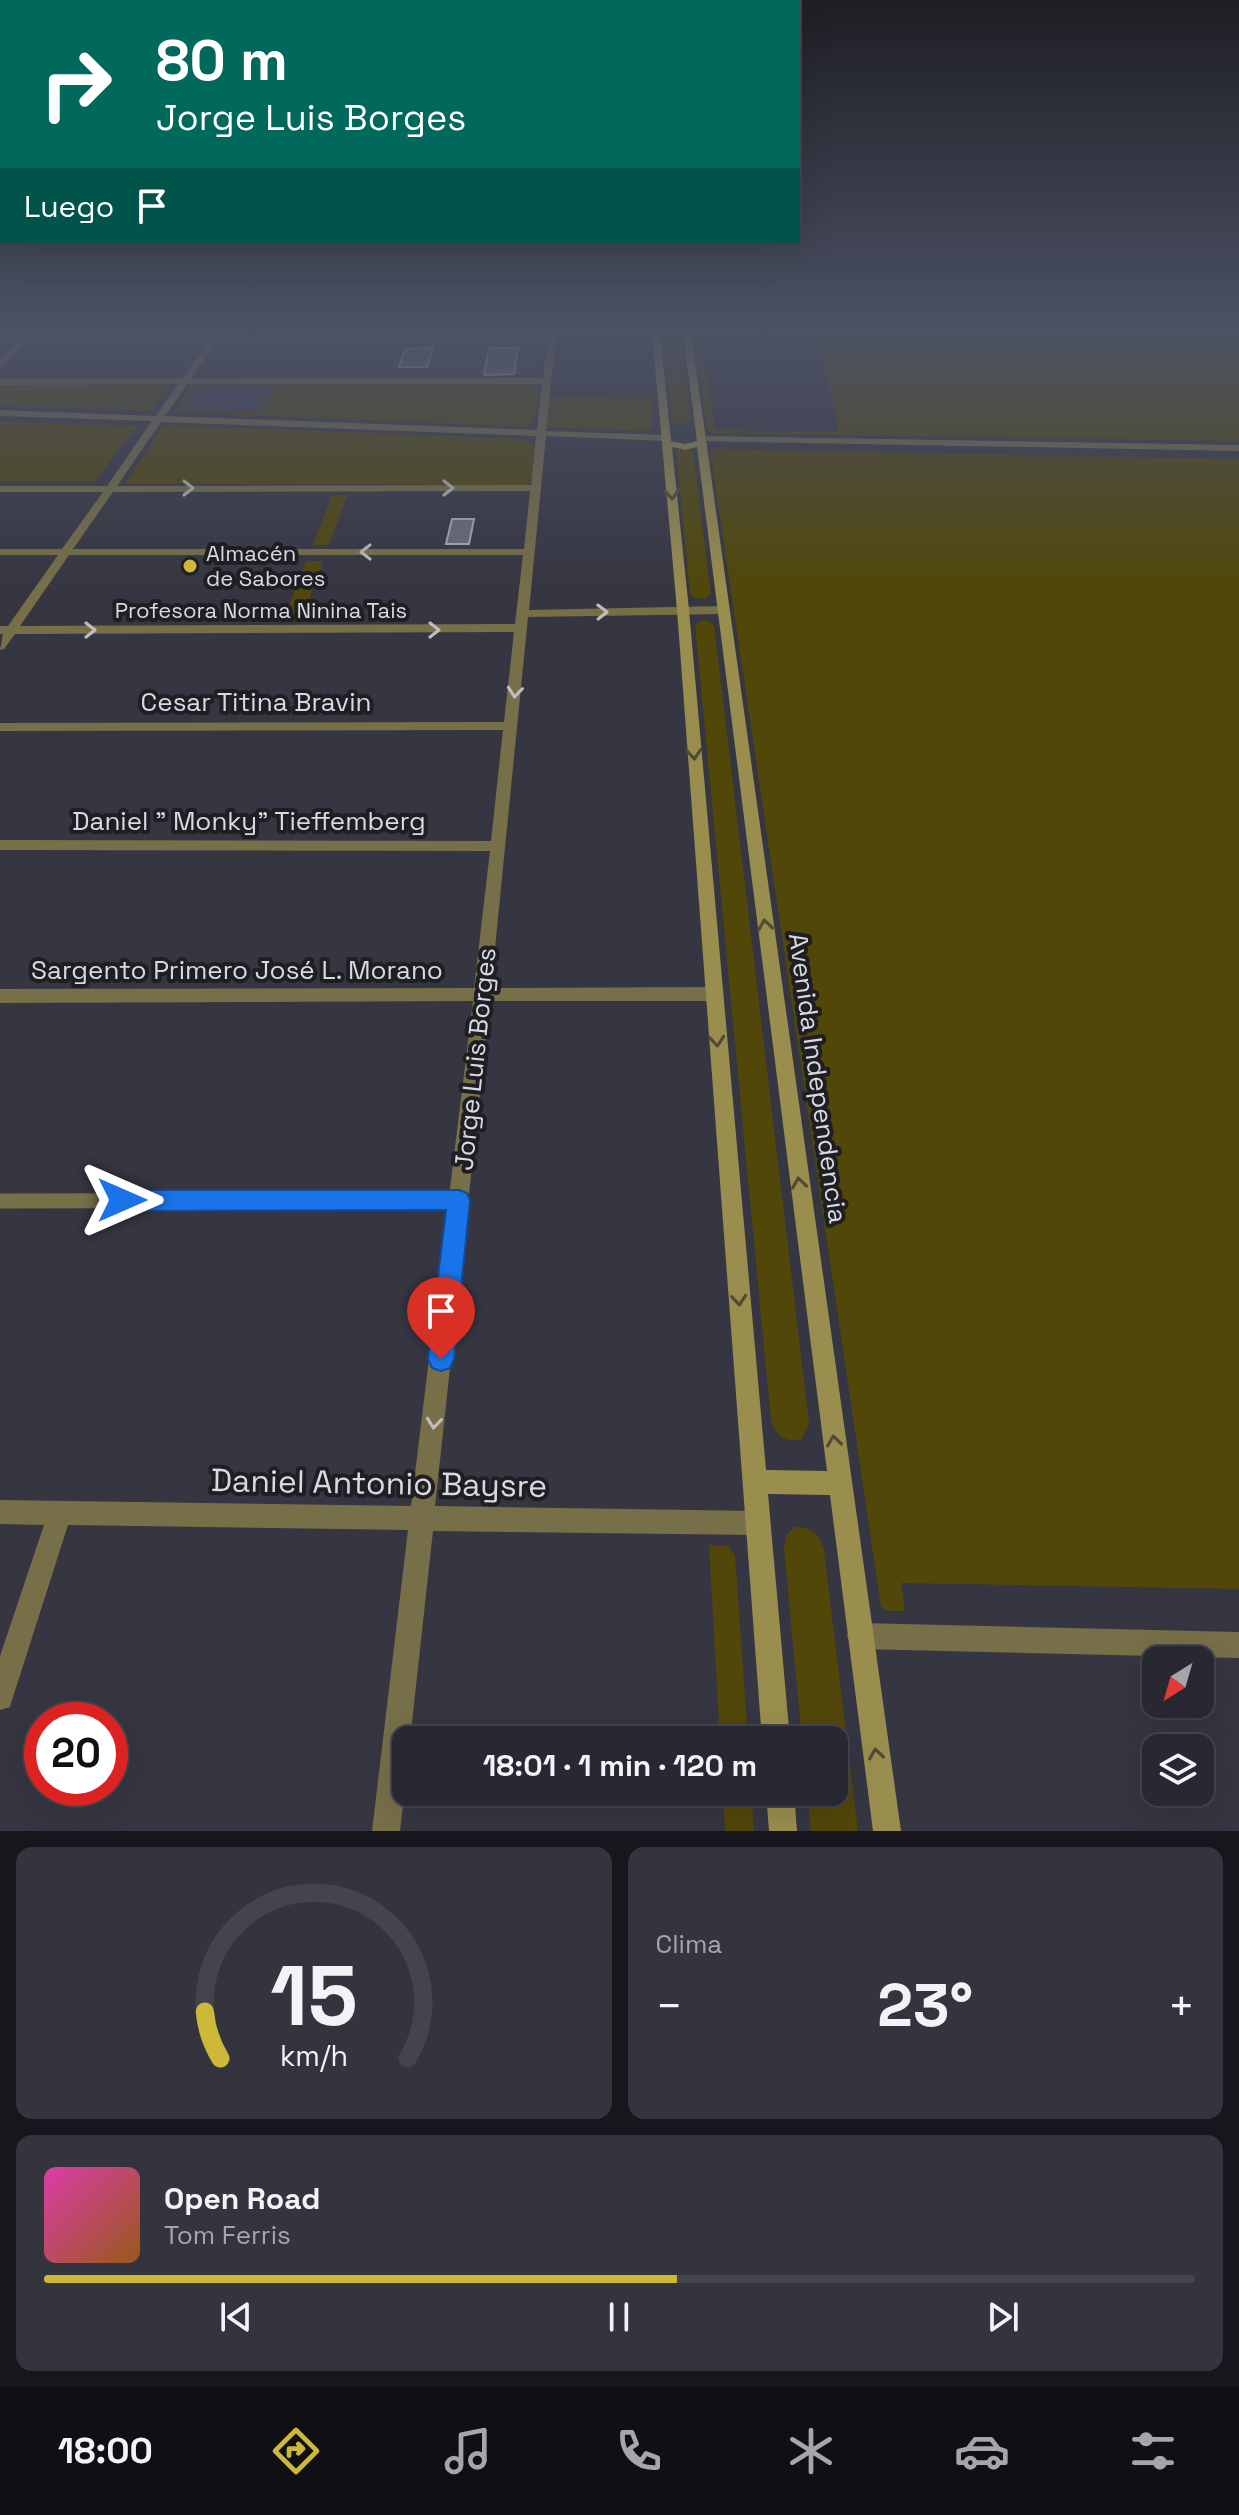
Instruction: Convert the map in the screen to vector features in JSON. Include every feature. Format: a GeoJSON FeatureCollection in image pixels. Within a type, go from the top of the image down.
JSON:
{"type":"FeatureCollection","features":[{"type":"Feature","properties":{"kind":"main road","name":"Avenida Independencia"},"geometry":{"type":"LineString","coordinates":[[679,418],[723,610],[887,1831]]}},
{"type":"Feature","properties":{"kind":"main road","name":"Avenida Independencia"},"geometry":{"type":"LineString","coordinates":[[684,418],[683,610],[775,1726]]}},
{"type":"Feature","properties":{"kind":"main road"},"geometry":{"type":"LineString","coordinates":[[755,1482],[840,1483]]}},
{"type":"Feature","properties":{"kind":"main road"},"geometry":{"type":"LineString","coordinates":[[781,1806],[783,1831]]}},
{"type":"Feature","properties":{"kind":"street"},"geometry":{"type":"LineString","coordinates":[[143,418],[539,434],[683,434],[1239,448]]}},
{"type":"Feature","properties":{"kind":"street","name":"Jorge Luis Borges"},"geometry":{"type":"LineString","coordinates":[[386,1831],[512,726],[541,418]]}},
{"type":"Feature","properties":{"kind":"street"},"geometry":{"type":"LineString","coordinates":[[0,646],[6,630],[68,551],[158,419]]}},
{"type":"Feature","properties":{"kind":"street"},"geometry":{"type":"LineString","coordinates":[[0,489],[536,488]]}},
{"type":"Feature","properties":{"kind":"street"},"geometry":{"type":"LineString","coordinates":[[0,552],[528,552]]}},
{"type":"Feature","properties":{"kind":"street","name":"Profesora Norma Ninina Tais"},"geometry":{"type":"LineString","coordinates":[[6,630],[523,621],[723,610]]}},
{"type":"Feature","properties":{"kind":"street","name":"Cesar Titina Bravin"},"geometry":{"type":"LineString","coordinates":[[0,727],[512,726]]}},
{"type":"Feature","properties":{"kind":"street","name":"Daniel \" Monky\" Tieffemberg"},"geometry":{"type":"LineString","coordinates":[[0,845],[498,846]]}},
{"type":"Feature","properties":{"kind":"street","name":"Sargento Primero José L. Morano"},"geometry":{"type":"LineString","coordinates":[[0,996],[714,994]]}},
{"type":"Feature","properties":{"kind":"street","name":"Daniel Antonio Baysre"},"geometry":{"type":"LineString","coordinates":[[0,1512],[757,1523]]}},
{"type":"Feature","properties":{"kind":"street"},"geometry":{"type":"LineString","coordinates":[[0,1697],[60,1512]]}},
{"type":"Feature","properties":{"kind":"street"},"geometry":{"type":"LineString","coordinates":[[860,1636],[1239,1645]]}},
{"type":"Feature","properties":{"kind":"lane"},"geometry":{"type":"LineString","coordinates":[[0,1201],[459,1200]]}},
{"type":"Feature","properties":{"kind":"shaded area"},"geometry":{"type":"Polygon","coordinates":[[[325,418],[535,418],[534,423],[525,427],[325,418]]]}},
{"type":"Feature","properties":{"kind":"shaded area"},"geometry":{"type":"Polygon","coordinates":[[[546,418],[652,418],[652,427],[642,431],[547,427],[546,418]]]}},
{"type":"Feature","properties":{"kind":"shaded area"},"geometry":{"type":"Polygon","coordinates":[[[672,418],[690,418],[691,423],[672,423],[672,418]]]}},
{"type":"Feature","properties":{"kind":"shaded area"},"geometry":{"type":"Polygon","coordinates":[[[705,418],[713,418],[715,430],[836,432],[839,427],[837,418],[1239,418],[1239,441],[711,433],[707,430],[705,418]]]}},
{"type":"Feature","properties":{"kind":"shaded area"},"geometry":{"type":"Polygon","coordinates":[[[0,421],[137,426],[95,481],[0,481],[0,421]]]}},
{"type":"Feature","properties":{"kind":"shaded area"},"geometry":{"type":"Polygon","coordinates":[[[162,427],[524,439],[534,443],[531,482],[526,485],[126,483],[162,427]]]}},
{"type":"Feature","properties":{"kind":"shaded area"},"geometry":{"type":"Polygon","coordinates":[[[710,449],[1239,459],[1239,1589],[901,1583],[905,1611],[888,1611],[881,1607],[710,449]]]}},
{"type":"Feature","properties":{"kind":"shaded area"},"geometry":{"type":"Polygon","coordinates":[[[676,450],[693,450],[711,594],[704,599],[694,598],[690,594],[676,450]]]}},
{"type":"Feature","properties":{"kind":"shaded area"},"geometry":{"type":"Polygon","coordinates":[[[332,495],[347,495],[329,545],[313,545],[332,495]]]}},
{"type":"Feature","properties":{"kind":"shaded area"},"geometry":{"type":"Polygon","coordinates":[[[306,561],[323,561],[301,621],[283,621],[306,561]]]}},
{"type":"Feature","properties":{"kind":"shaded area"},"geometry":{"type":"Polygon","coordinates":[[[704,619],[714,625],[809,1423],[802,1439],[796,1440],[782,1437],[771,1420],[695,625],[704,619]]]}},
{"type":"Feature","properties":{"kind":"shaded area"},"geometry":{"type":"Polygon","coordinates":[[[795,1527],[806,1528],[820,1540],[824,1551],[845,1726],[801,1726],[784,1549],[786,1535],[795,1527]]]}},
{"type":"Feature","properties":{"kind":"shaded area"},"geometry":{"type":"Polygon","coordinates":[[[709,1545],[728,1546],[735,1555],[747,1726],[719,1726],[709,1545]]]}},
{"type":"Feature","properties":{"kind":"shaded area"},"geometry":{"type":"Polygon","coordinates":[[[848,1749],[858,1831],[811,1831],[808,1806],[848,1806],[848,1749]]]}},
{"type":"Feature","properties":{"kind":"shaded area"},"geometry":{"type":"Polygon","coordinates":[[[724,1806],[752,1806],[754,1831],[725,1831],[724,1806]]]}},
{"type":"Feature","properties":{"kind":"building"},"geometry":{"type":"Polygon","coordinates":[[[452,519],[474,519],[469,544],[446,544],[452,519]]]}},
{"type":"Feature","properties":{"kind":"place","name":"Almacén de Sabores"},"geometry":{"type":"Point","coordinates":[190,566]}},
{"type":"Feature","properties":{"kind":"route"},"geometry":{"type":"LineString","coordinates":[[122,1200],[459,1200],[441,1359]]}}]}
